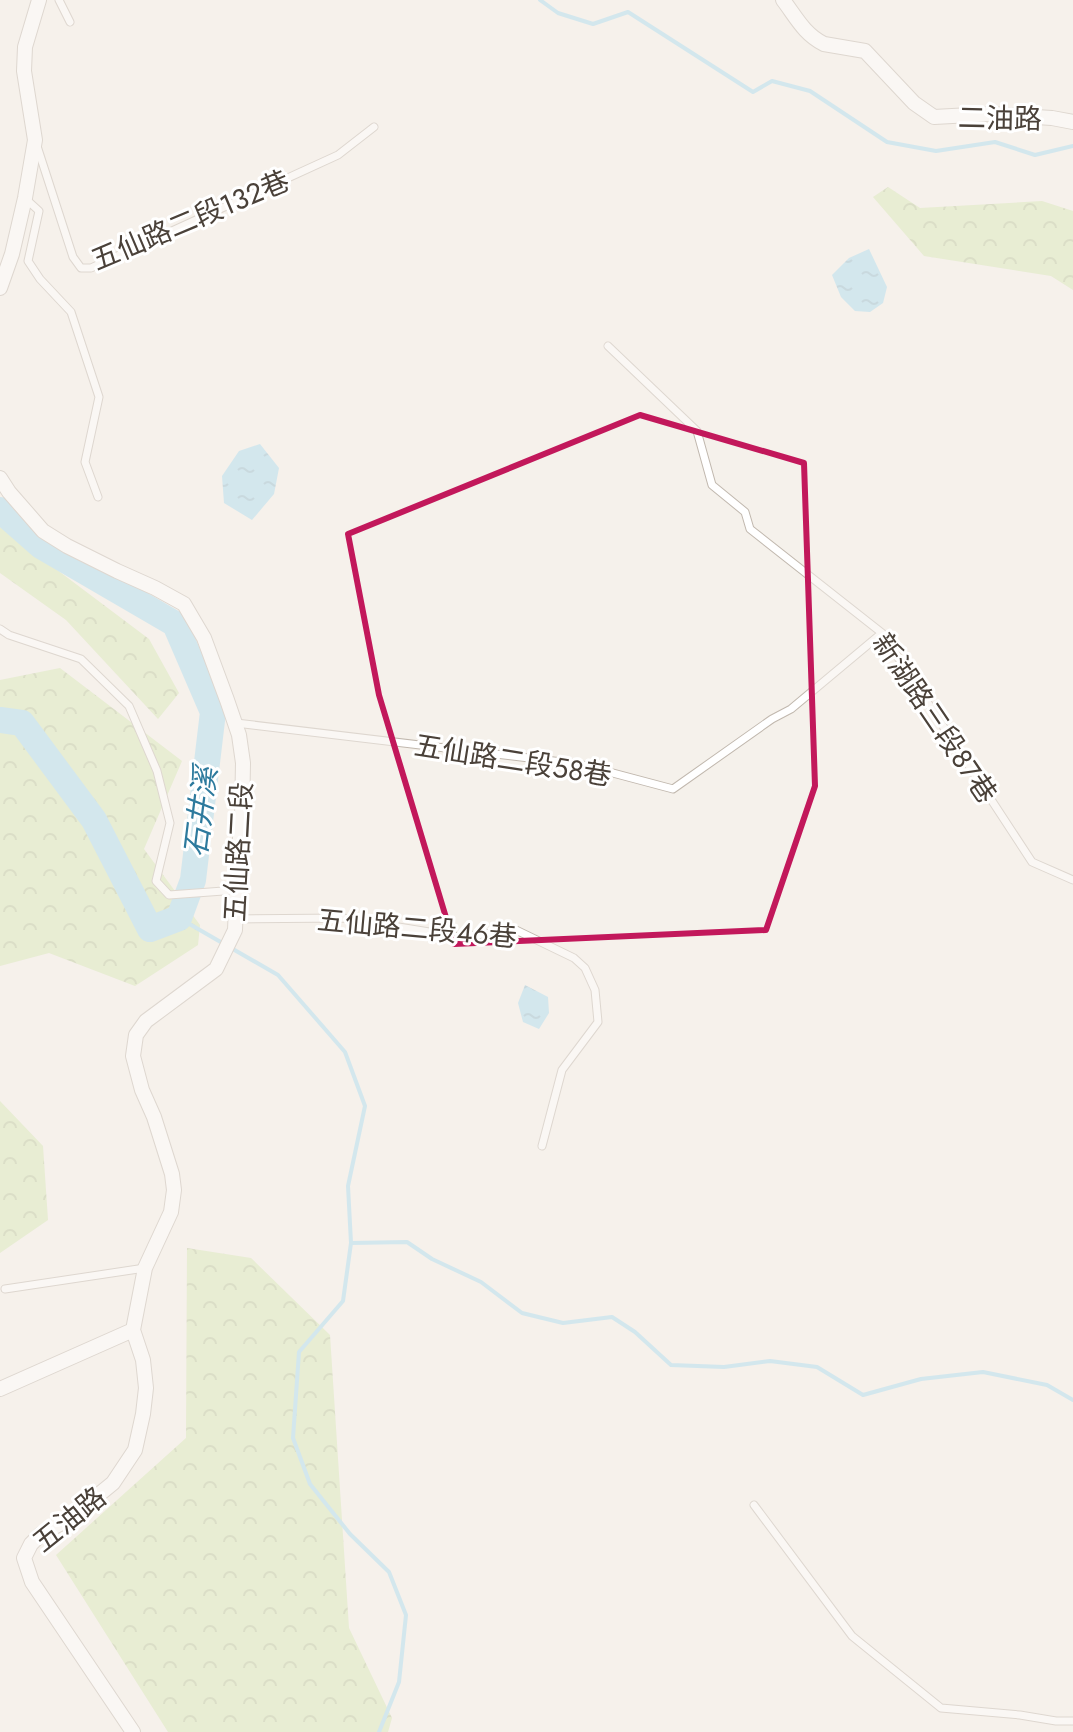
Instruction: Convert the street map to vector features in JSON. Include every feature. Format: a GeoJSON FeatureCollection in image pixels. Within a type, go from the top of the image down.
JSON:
{"type":"FeatureCollection","features":[{"type":"Feature","properties":{"kind":"street"},"geometry":{"type":"LineString","coordinates":[[0,288],[12,254],[35,140],[24,71],[25,47],[39,0]]}},
{"type":"Feature","properties":{"kind":"street","name":"二油路"},"geometry":{"type":"LineString","coordinates":[[783,0],[804,29],[818,41],[865,51],[914,103],[934,117],[989,114],[1073,122]]}},
{"type":"Feature","properties":{"kind":"street","name":"五仙路二段"},"geometry":{"type":"LineString","coordinates":[[0,478],[43,531],[184,604],[204,638],[236,723],[243,763],[236,925],[216,969],[146,1021],[136,1035],[133,1056],[172,1174],[174,1190],[171,1212],[145,1268],[133,1330]]}},
{"type":"Feature","properties":{"kind":"street"},"geometry":{"type":"LineString","coordinates":[[0,1389],[133,1330]]}},
{"type":"Feature","properties":{"kind":"street","name":"五油路"},"geometry":{"type":"LineString","coordinates":[[133,1330],[143,1360],[146,1388],[135,1450],[113,1483],[69,1519],[41,1534],[24,1558],[32,1582],[133,1732]]}},
{"type":"Feature","properties":{"kind":"lane"},"geometry":{"type":"LineString","coordinates":[[59,0],[70,22]]}},
{"type":"Feature","properties":{"kind":"lane","name":"五仙路二段132巷"},"geometry":{"type":"LineString","coordinates":[[35,140],[73,257],[81,268],[91,268],[338,155],[374,127]]}},
{"type":"Feature","properties":{"kind":"lane"},"geometry":{"type":"LineString","coordinates":[[25,198],[39,211],[28,261],[40,279],[71,312],[99,397],[85,462],[98,497]]}},
{"type":"Feature","properties":{"kind":"lane","name":"新湖路三段87巷"},"geometry":{"type":"LineString","coordinates":[[608,346],[697,431],[712,485],[745,512],[750,529],[882,633],[1032,862],[1073,880]]}},
{"type":"Feature","properties":{"kind":"lane"},"geometry":{"type":"LineString","coordinates":[[0,629],[9,635],[81,659],[129,706],[157,771],[170,823],[156,881],[169,895],[236,890]]}},
{"type":"Feature","properties":{"kind":"lane","name":"五仙路二段58巷"},"geometry":{"type":"LineString","coordinates":[[236,723],[579,764],[673,789],[791,709],[882,633]]}},
{"type":"Feature","properties":{"kind":"lane","name":"五仙路二段46巷"},"geometry":{"type":"LineString","coordinates":[[236,925],[343,918],[460,937],[516,930],[574,958],[585,968],[595,990],[598,1022],[562,1070],[542,1146]]}},
{"type":"Feature","properties":{"kind":"lane"},"geometry":{"type":"LineString","coordinates":[[5,1289],[145,1268]]}},
{"type":"Feature","properties":{"kind":"lane"},"geometry":{"type":"LineString","coordinates":[[754,1505],[852,1636],[941,1708],[1073,1721]]}},
{"type":"Feature","properties":{"kind":"highlighted area"},"geometry":{"type":"Polygon","coordinates":[[[640,415],[804,463],[815,786],[766,930],[454,944],[379,695],[348,534],[640,415]]]}},
{"type":"Feature","properties":{"kind":"green space"},"geometry":{"type":"Polygon","coordinates":[[[888,187],[920,208],[1042,201],[1073,211],[1073,290],[1051,276],[924,256],[873,197],[888,187]]]}},
{"type":"Feature","properties":{"kind":"green space"},"geometry":{"type":"Polygon","coordinates":[[[0,527],[149,639],[179,693],[158,719],[66,620],[0,573],[0,527]]]}},
{"type":"Feature","properties":{"kind":"green space"},"geometry":{"type":"Polygon","coordinates":[[[60,668],[182,761],[144,849],[200,925],[198,945],[135,986],[49,953],[0,966],[0,680],[60,668]]]}},
{"type":"Feature","properties":{"kind":"green space"},"geometry":{"type":"Polygon","coordinates":[[[0,1101],[43,1146],[48,1220],[0,1253],[0,1101]]]}},
{"type":"Feature","properties":{"kind":"green space"},"geometry":{"type":"Polygon","coordinates":[[[187,1248],[251,1258],[330,1335],[349,1628],[392,1718],[388,1732],[168,1732],[56,1555],[186,1438],[187,1248]]]}},
{"type":"Feature","properties":{"kind":"water"},"geometry":{"type":"Polygon","coordinates":[[[869,249],[887,287],[883,303],[870,312],[855,311],[841,297],[832,275],[849,258],[869,249]]]}},
{"type":"Feature","properties":{"kind":"water"},"geometry":{"type":"Polygon","coordinates":[[[260,444],[279,468],[274,494],[252,520],[224,503],[222,476],[239,451],[260,444]]]}},
{"type":"Feature","properties":{"kind":"water"},"geometry":{"type":"Polygon","coordinates":[[[525,985],[548,997],[549,1013],[539,1029],[523,1022],[518,1003],[525,985]]]}},
{"type":"Feature","properties":{"kind":"waterway"},"geometry":{"type":"LineString","coordinates":[[540,0],[558,13],[593,24],[628,12],[753,92],[772,81],[810,91],[887,142],[936,151],[995,142],[1035,155],[1073,146]]}},
{"type":"Feature","properties":{"kind":"waterway","name":"石井溪"},"geometry":{"type":"LineString","coordinates":[[0,510],[41,546],[175,624],[213,712],[193,880],[179,918],[150,929],[94,820],[22,723],[0,720]]}},
{"type":"Feature","properties":{"kind":"waterway"},"geometry":{"type":"LineString","coordinates":[[179,918],[278,975],[345,1052],[365,1106],[348,1186],[351,1243],[343,1301],[299,1352],[293,1438],[310,1484],[350,1534],[389,1572],[406,1615],[399,1682],[379,1732]]}},
{"type":"Feature","properties":{"kind":"waterway"},"geometry":{"type":"LineString","coordinates":[[351,1243],[407,1242],[432,1259],[481,1282],[522,1313],[563,1323],[612,1317],[635,1332],[671,1365],[724,1367],[770,1361],[817,1367],[863,1395],[921,1379],[983,1372],[1047,1385],[1073,1400]]}}]}
